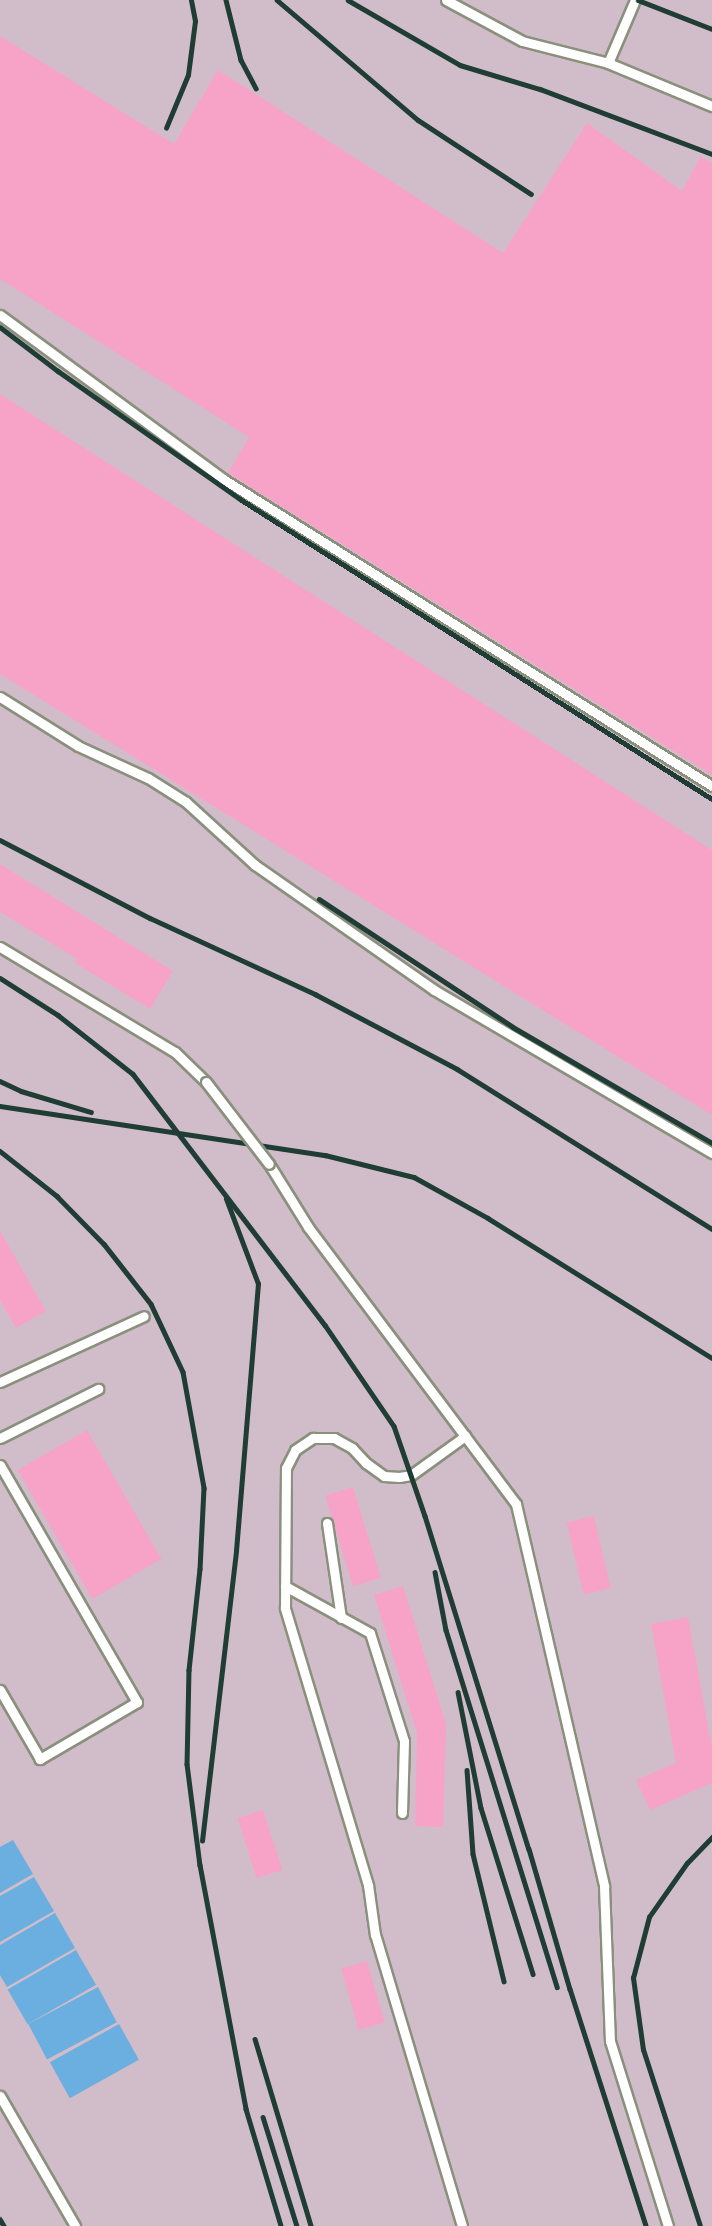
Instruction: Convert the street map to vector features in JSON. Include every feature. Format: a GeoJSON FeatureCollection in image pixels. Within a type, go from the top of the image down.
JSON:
{"type":"FeatureCollection","features":[{"type":"Feature","properties":{"kind":"lane"},"geometry":{"type":"LineString","coordinates":[[446,0],[522,41],[608,63],[712,106]]}},
{"type":"Feature","properties":{"kind":"lane"},"geometry":{"type":"LineString","coordinates":[[608,63],[635,0]]}},
{"type":"Feature","properties":{"kind":"lane"},"geometry":{"type":"LineString","coordinates":[[0,315],[223,479],[712,786]]}},
{"type":"Feature","properties":{"kind":"lane"},"geometry":{"type":"LineString","coordinates":[[0,697],[78,746],[148,778],[186,802],[255,865],[434,990],[712,1153]]}},
{"type":"Feature","properties":{"kind":"lane"},"geometry":{"type":"LineString","coordinates":[[0,947],[175,1052],[206,1082],[269,1164],[308,1227],[516,1504],[604,1886],[610,2041],[668,2226]]}},
{"type":"Feature","properties":{"kind":"lane"},"geometry":{"type":"LineString","coordinates":[[0,1382],[144,1316]]}},
{"type":"Feature","properties":{"kind":"lane"},"geometry":{"type":"LineString","coordinates":[[0,1438],[98,1389]]}},
{"type":"Feature","properties":{"kind":"lane"},"geometry":{"type":"LineString","coordinates":[[462,2226],[375,1935],[368,1885],[285,1608],[285,1586],[286,1468],[295,1450],[313,1438],[334,1438],[352,1448],[366,1463],[384,1476],[399,1477],[411,1475],[465,1436]]}},
{"type":"Feature","properties":{"kind":"lane"},"geometry":{"type":"LineString","coordinates":[[0,1466],[137,1702],[40,1759],[0,1690]]}},
{"type":"Feature","properties":{"kind":"lane"},"geometry":{"type":"LineString","coordinates":[[327,1522],[341,1618]]}},
{"type":"Feature","properties":{"kind":"lane"},"geometry":{"type":"LineString","coordinates":[[285,1586],[370,1633],[404,1741],[402,1813]]}},
{"type":"Feature","properties":{"kind":"lane"},"geometry":{"type":"LineString","coordinates":[[0,2096],[75,2226]]}},
{"type":"Feature","properties":{"kind":"shaded area"},"geometry":{"type":"Polygon","coordinates":[[[0,0],[712,0],[712,2226],[0,2226],[0,0]]]}},
{"type":"Feature","properties":{"kind":"water"},"geometry":{"type":"Polygon","coordinates":[[[13,1840],[33,1874],[0,1893],[0,1847],[13,1840]]]}},
{"type":"Feature","properties":{"kind":"water"},"geometry":{"type":"Polygon","coordinates":[[[34,1877],[54,1911],[0,1942],[0,1896],[34,1877]]]}},
{"type":"Feature","properties":{"kind":"water"},"geometry":{"type":"Polygon","coordinates":[[[55,1913],[75,1948],[7,1987],[0,1975],[0,1945],[55,1913]]]}},
{"type":"Feature","properties":{"kind":"water"},"geometry":{"type":"Polygon","coordinates":[[[76,1950],[96,1985],[28,2024],[8,1990],[76,1950]]]}},
{"type":"Feature","properties":{"kind":"water"},"geometry":{"type":"Polygon","coordinates":[[[98,1987],[117,2022],[47,2059],[28,2024],[98,1987]]]}},
{"type":"Feature","properties":{"kind":"water"},"geometry":{"type":"Polygon","coordinates":[[[119,2024],[139,2060],[70,2098],[50,2062],[119,2024]]]}},
{"type":"Feature","properties":{"kind":"building"},"geometry":{"type":"Polygon","coordinates":[[[0,36],[174,144],[218,70],[503,253],[587,123],[682,191],[701,156],[712,163],[712,775],[228,473],[249,437],[0,279],[0,36]]]}},
{"type":"Feature","properties":{"kind":"building"},"geometry":{"type":"Polygon","coordinates":[[[0,394],[712,850],[712,1115],[0,674],[0,394]]]}},
{"type":"Feature","properties":{"kind":"building"},"geometry":{"type":"Polygon","coordinates":[[[0,864],[173,971],[150,1009],[75,963],[77,959],[0,912],[0,864]]]}},
{"type":"Feature","properties":{"kind":"building"},"geometry":{"type":"Polygon","coordinates":[[[0,1231],[46,1311],[16,1328],[0,1300],[0,1231]]]}},
{"type":"Feature","properties":{"kind":"building"},"geometry":{"type":"Polygon","coordinates":[[[87,1430],[162,1559],[92,1599],[18,1470],[87,1430]]]}},
{"type":"Feature","properties":{"kind":"building"},"geometry":{"type":"Polygon","coordinates":[[[353,1487],[381,1578],[353,1586],[325,1495],[353,1487]]]}},
{"type":"Feature","properties":{"kind":"building"},"geometry":{"type":"Polygon","coordinates":[[[594,1516],[611,1588],[583,1594],[567,1522],[594,1516]]]}},
{"type":"Feature","properties":{"kind":"building"},"geometry":{"type":"Polygon","coordinates":[[[403,1586],[446,1724],[443,1827],[415,1826],[417,1733],[374,1595],[403,1586]]]}},
{"type":"Feature","properties":{"kind":"building"},"geometry":{"type":"Polygon","coordinates":[[[688,1617],[712,1749],[712,1783],[650,1810],[636,1780],[676,1763],[651,1624],[688,1617]]]}},
{"type":"Feature","properties":{"kind":"building"},"geometry":{"type":"Polygon","coordinates":[[[263,1810],[282,1870],[257,1878],[237,1818],[263,1810]]]}},
{"type":"Feature","properties":{"kind":"building"},"geometry":{"type":"Polygon","coordinates":[[[367,1961],[385,2023],[359,2030],[341,1968],[367,1961]]]}},
{"type":"Feature","properties":{"kind":"railway"},"geometry":{"type":"LineString","coordinates":[[166,128],[188,75],[195,21],[191,0]]}},
{"type":"Feature","properties":{"kind":"railway"},"geometry":{"type":"LineString","coordinates":[[226,0],[241,60],[256,88]]}},
{"type":"Feature","properties":{"kind":"railway"},"geometry":{"type":"LineString","coordinates":[[277,0],[418,120],[531,194]]}},
{"type":"Feature","properties":{"kind":"railway"},"geometry":{"type":"LineString","coordinates":[[348,0],[460,65],[540,89],[712,154]]}},
{"type":"Feature","properties":{"kind":"railway"},"geometry":{"type":"LineString","coordinates":[[638,0],[712,29]]}},
{"type":"Feature","properties":{"kind":"railway"},"geometry":{"type":"LineString","coordinates":[[0,327],[58,371],[240,499],[712,799]]}},
{"type":"Feature","properties":{"kind":"railway"},"geometry":{"type":"LineString","coordinates":[[0,840],[150,918],[315,994],[457,1069],[712,1229]]}},
{"type":"Feature","properties":{"kind":"railway"},"geometry":{"type":"LineString","coordinates":[[319,899],[513,1027],[712,1143]]}},
{"type":"Feature","properties":{"kind":"railway"},"geometry":{"type":"LineString","coordinates":[[0,978],[58,1015],[133,1074],[325,1325],[394,1426],[425,1516],[529,1849],[570,1989],[646,2226]]}},
{"type":"Feature","properties":{"kind":"railway"},"geometry":{"type":"LineString","coordinates":[[0,1081],[21,1091],[91,1112]]}},
{"type":"Feature","properties":{"kind":"railway"},"geometry":{"type":"LineString","coordinates":[[0,1106],[325,1155],[414,1177],[488,1218],[712,1358]]}},
{"type":"Feature","properties":{"kind":"railway"},"geometry":{"type":"LineString","coordinates":[[0,1151],[57,1196],[104,1244],[151,1304],[183,1372],[204,1488],[200,1569],[189,1670],[187,1764],[200,1865],[246,2109],[281,2226]]}},
{"type":"Feature","properties":{"kind":"railway"},"geometry":{"type":"LineString","coordinates":[[202,1841],[236,1551],[258,1284],[226,1199]]}},
{"type":"Feature","properties":{"kind":"railway"},"geometry":{"type":"LineString","coordinates":[[435,1572],[446,1630],[557,1987]]}},
{"type":"Feature","properties":{"kind":"railway"},"geometry":{"type":"LineString","coordinates":[[458,1692],[481,1808],[533,1974]]}},
{"type":"Feature","properties":{"kind":"railway"},"geometry":{"type":"LineString","coordinates":[[467,1770],[473,1854],[504,1981]]}},
{"type":"Feature","properties":{"kind":"railway"},"geometry":{"type":"LineString","coordinates":[[700,2226],[643,2050],[633,1978],[649,1917],[687,1863],[712,1837]]}},
{"type":"Feature","properties":{"kind":"railway"},"geometry":{"type":"LineString","coordinates":[[255,2039],[311,2226]]}},
{"type":"Feature","properties":{"kind":"railway"},"geometry":{"type":"LineString","coordinates":[[263,2117],[297,2226]]}},
{"type":"Feature","properties":{"kind":"railway"},"geometry":{"type":"LineString","coordinates":[[0,2219],[4,2226]]}}]}
